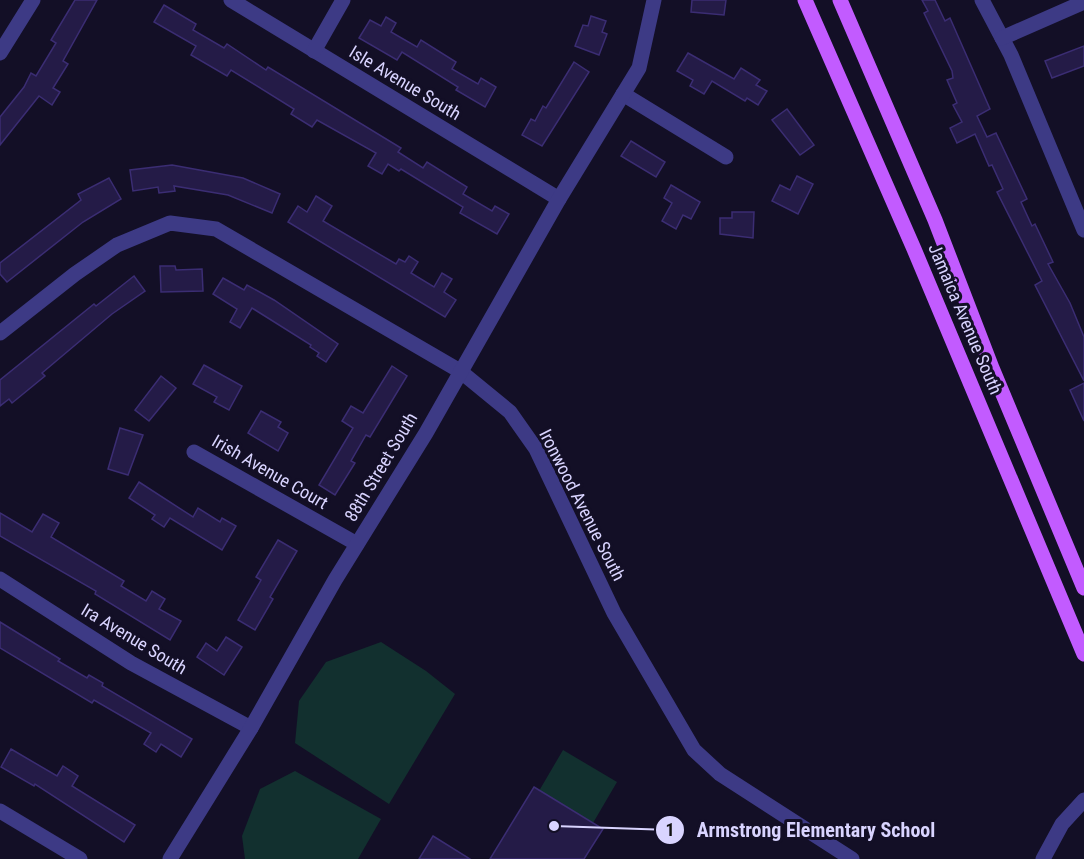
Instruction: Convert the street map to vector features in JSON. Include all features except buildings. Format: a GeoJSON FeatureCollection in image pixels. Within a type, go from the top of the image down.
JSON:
{"type":"FeatureCollection","features":[{"type":"Feature","properties":{"kind":"main road","name":"Jamaica Avenue South"},"geometry":{"type":"LineString","coordinates":[[805,0],[914,249],[1084,654]]}},
{"type":"Feature","properties":{"kind":"main road","name":"Jamaica Avenue South"},"geometry":{"type":"LineString","coordinates":[[840,0],[935,220],[992,368],[1084,588]]}},
{"type":"Feature","properties":{"kind":"street"},"geometry":{"type":"LineString","coordinates":[[0,53],[33,0]]}},
{"type":"Feature","properties":{"kind":"street","name":"Isle Avenue South"},"geometry":{"type":"LineString","coordinates":[[231,0],[559,199]]}},
{"type":"Feature","properties":{"kind":"street"},"geometry":{"type":"LineString","coordinates":[[314,51],[343,0]]}},
{"type":"Feature","properties":{"kind":"street","name":"88th Street South"},"geometry":{"type":"LineString","coordinates":[[170,859],[251,728],[357,544],[426,434],[559,199],[639,68],[654,0]]}},
{"type":"Feature","properties":{"kind":"street"},"geometry":{"type":"LineString","coordinates":[[982,0],[1002,38],[1084,230]]}},
{"type":"Feature","properties":{"kind":"street"},"geometry":{"type":"LineString","coordinates":[[1002,38],[1084,2]]}},
{"type":"Feature","properties":{"kind":"street"},"geometry":{"type":"LineString","coordinates":[[623,94],[726,157]]}},
{"type":"Feature","properties":{"kind":"street","name":"Ironwood Avenue South"},"geometry":{"type":"LineString","coordinates":[[0,333],[75,274],[117,245],[170,223],[216,229],[460,371],[510,412],[536,449],[614,613],[694,750],[720,774],[852,859]]}},
{"type":"Feature","properties":{"kind":"street","name":"Irish Avenue Court"},"geometry":{"type":"LineString","coordinates":[[194,452],[357,544]]}},
{"type":"Feature","properties":{"kind":"street","name":"Ira Avenue South"},"geometry":{"type":"LineString","coordinates":[[0,579],[131,663],[251,728]]}},
{"type":"Feature","properties":{"kind":"street"},"geometry":{"type":"LineString","coordinates":[[1043,859],[1062,824],[1084,800]]}},
{"type":"Feature","properties":{"kind":"street"},"geometry":{"type":"LineString","coordinates":[[0,812],[80,859]]}},
{"type":"Feature","properties":{"kind":"green space"},"geometry":{"type":"Polygon","coordinates":[[[381,642],[426,671],[455,694],[389,804],[295,743],[299,701],[326,662],[381,642]]]}},
{"type":"Feature","properties":{"kind":"green space"},"geometry":{"type":"Polygon","coordinates":[[[563,750],[617,782],[593,823],[539,791],[563,750]]]}},
{"type":"Feature","properties":{"kind":"green space"},"geometry":{"type":"Polygon","coordinates":[[[295,771],[381,819],[358,859],[245,859],[242,836],[260,789],[295,771]]]}},
{"type":"Feature","properties":{"kind":"place","name":"Armstrong Elementary School"},"geometry":{"type":"Point","coordinates":[554,826]}}]}
